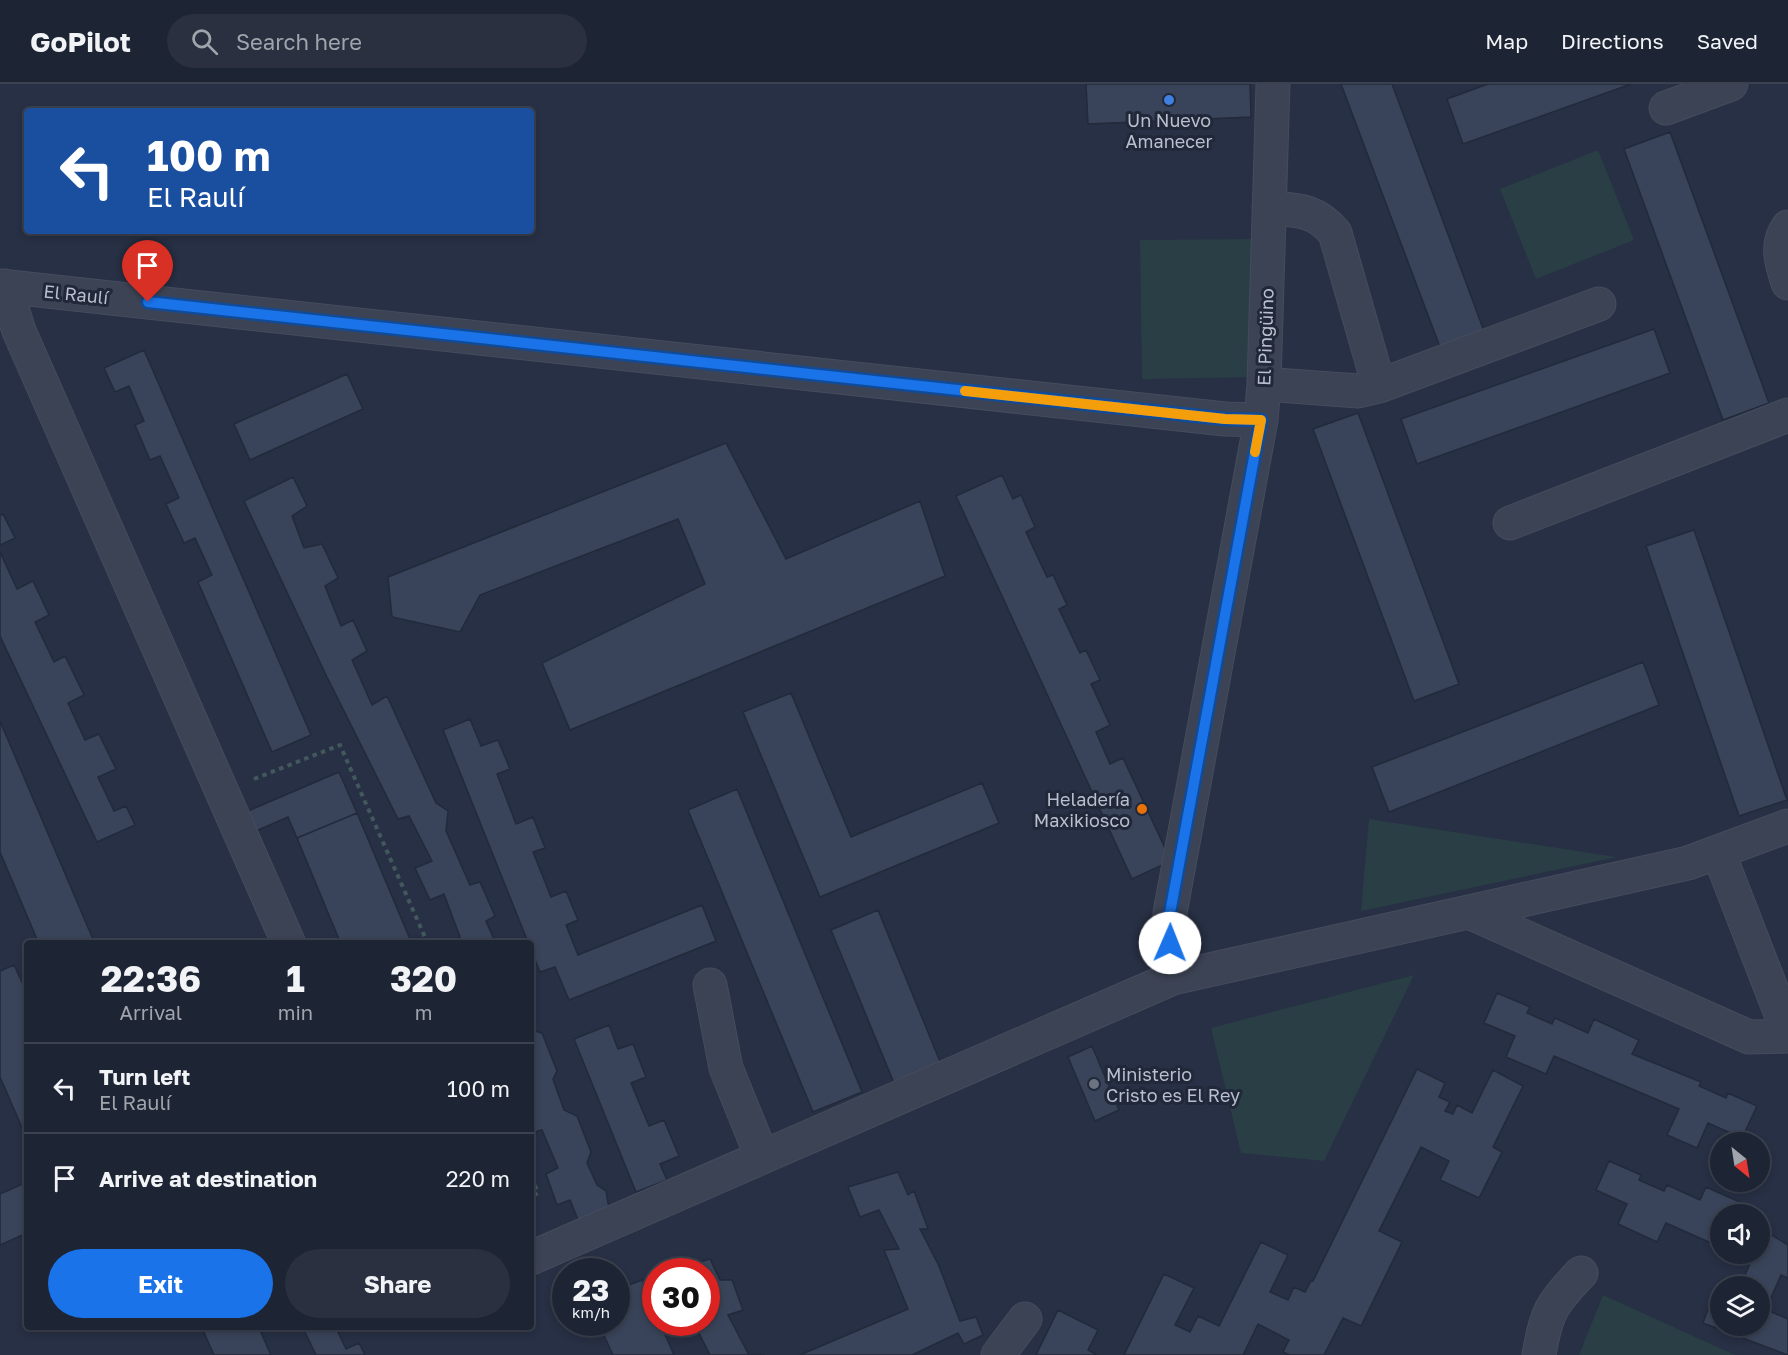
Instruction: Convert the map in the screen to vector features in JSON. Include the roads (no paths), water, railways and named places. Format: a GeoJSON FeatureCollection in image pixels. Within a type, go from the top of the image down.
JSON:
{"type":"FeatureCollection","features":[{"type":"Feature","properties":{"kind":"street","name":"El Pingüino"},"geometry":{"type":"LineString","coordinates":[[1173,978],[1170,913],[1261,420],[1273,84]]}},
{"type":"Feature","properties":{"kind":"street"},"geometry":{"type":"LineString","coordinates":[[1666,108],[1731,84]]}},
{"type":"Feature","properties":{"kind":"street"},"geometry":{"type":"LineString","coordinates":[[1269,208],[1304,210],[1327,223],[1335,233],[1379,386]]}},
{"type":"Feature","properties":{"kind":"street"},"geometry":{"type":"LineString","coordinates":[[1788,227],[1782,235],[1780,256],[1788,283]]}},
{"type":"Feature","properties":{"kind":"street"},"geometry":{"type":"LineString","coordinates":[[2,286],[19,331],[287,940]]}},
{"type":"Feature","properties":{"kind":"street","name":"El Raulí"},"geometry":{"type":"LineString","coordinates":[[2,286],[1225,419],[1261,420]]}},
{"type":"Feature","properties":{"kind":"street"},"geometry":{"type":"LineString","coordinates":[[1264,384],[1358,391],[1379,386],[1599,304]]}},
{"type":"Feature","properties":{"kind":"street"},"geometry":{"type":"LineString","coordinates":[[1510,523],[1788,416]]}},
{"type":"Feature","properties":{"kind":"street"},"geometry":{"type":"LineString","coordinates":[[534,1257],[1173,978],[1688,863],[1719,854],[1788,826]]}},
{"type":"Feature","properties":{"kind":"street"},"geometry":{"type":"LineString","coordinates":[[1469,912],[1749,1037],[1788,1034],[1719,854]]}},
{"type":"Feature","properties":{"kind":"street"},"geometry":{"type":"LineString","coordinates":[[710,985],[726,1068],[762,1157]]}},
{"type":"Feature","properties":{"kind":"street"},"geometry":{"type":"LineString","coordinates":[[1539,1355],[1544,1323],[1554,1300],[1581,1273]]}},
{"type":"Feature","properties":{"kind":"street"},"geometry":{"type":"LineString","coordinates":[[998,1355],[1025,1319]]}},
{"type":"Feature","properties":{"kind":"place","name":"Un Nuevo Amanecer"},"geometry":{"type":"Point","coordinates":[1169,100]}},
{"type":"Feature","properties":{"kind":"place","name":"Heladería Maxikiosco"},"geometry":{"type":"Point","coordinates":[1142,809]}},
{"type":"Feature","properties":{"kind":"place","name":"Ministerio Cristo es El Rey"},"geometry":{"type":"Point","coordinates":[1094,1084]}}]}
